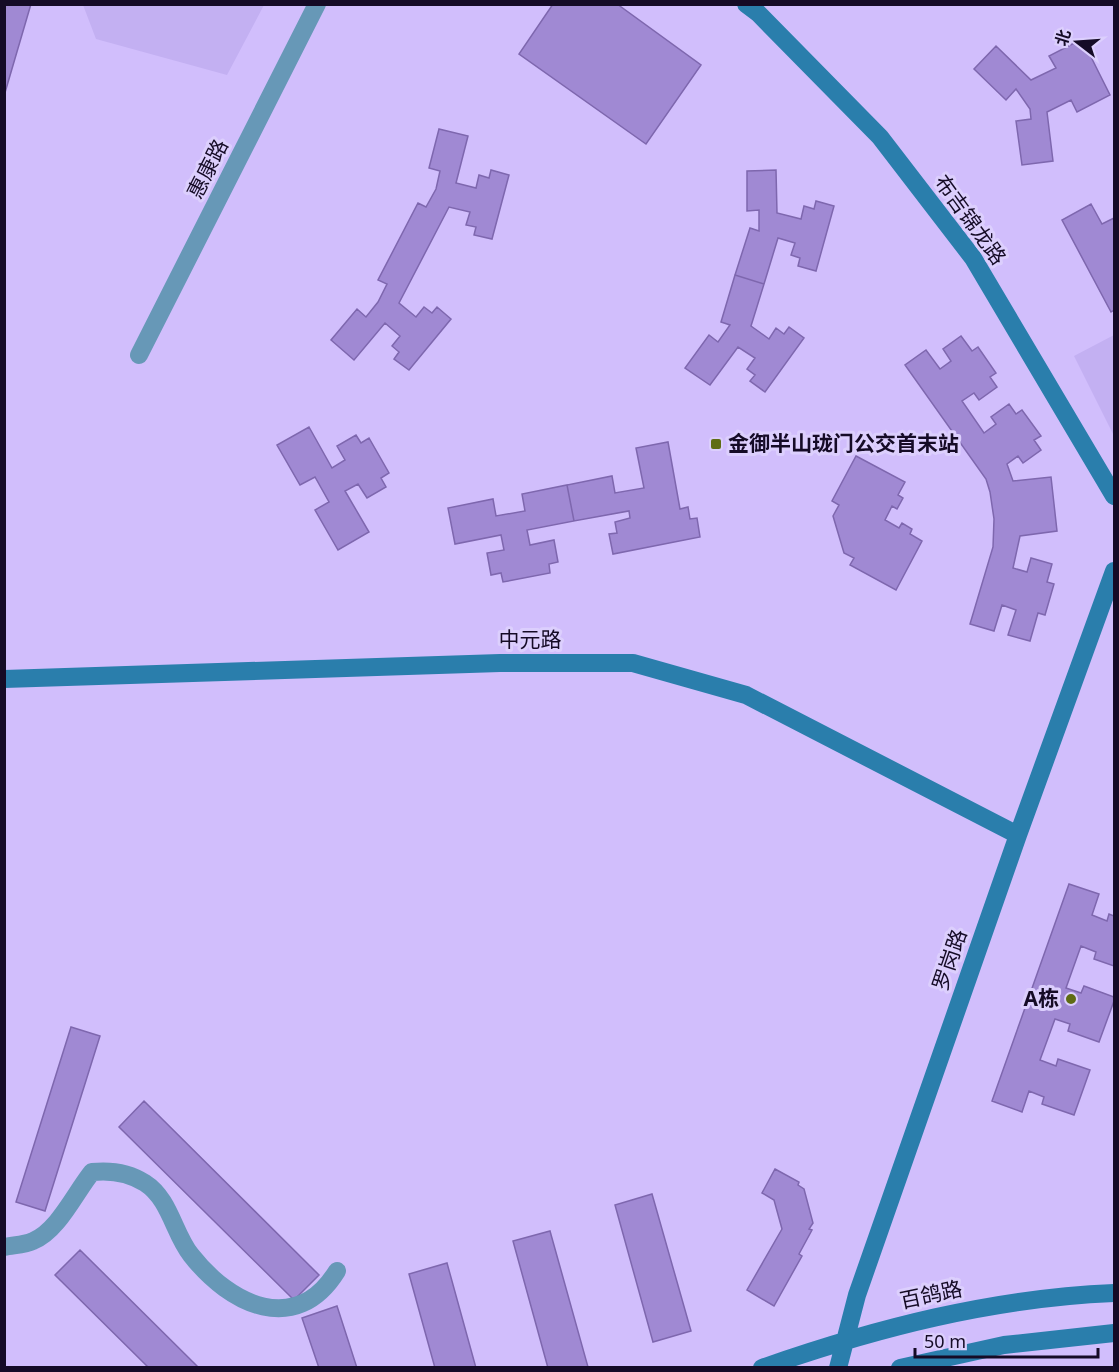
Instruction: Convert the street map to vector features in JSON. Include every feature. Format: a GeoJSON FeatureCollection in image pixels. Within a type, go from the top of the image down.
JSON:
{"type":"FeatureCollection","features":[{"type":"Feature","properties":{"kind":"street","name":"惠康路"},"geometry":{"type":"LineString","coordinates":[[139,355],[317,4]]}},
{"type":"Feature","properties":{"kind":"street","name":"布吉锦龙路"},"geometry":{"type":"LineString","coordinates":[[746,4],[758,13],[880,137],[967,250],[1114,496]]}},
{"type":"Feature","properties":{"kind":"street","name":"罗岗路"},"geometry":{"type":"LineString","coordinates":[[838,1368],[857,1294],[1018,835],[1114,571]]}},
{"type":"Feature","properties":{"kind":"street","name":"中元路"},"geometry":{"type":"LineString","coordinates":[[4,679],[488,663],[633,663],[746,695],[1018,835]]}},
{"type":"Feature","properties":{"kind":"street"},"geometry":{"type":"LineString","coordinates":[[4,1247],[33,1241],[54,1227],[75,1193],[92,1172],[114,1170],[146,1183],[171,1215],[189,1253],[207,1273],[249,1301],[271,1310],[289,1308],[312,1299],[329,1284],[337,1271]]}},
{"type":"Feature","properties":{"kind":"street","name":"百鸽路"},"geometry":{"type":"LineString","coordinates":[[762,1368],[910,1322],[1023,1301],[1114,1293]]}},
{"type":"Feature","properties":{"kind":"street"},"geometry":{"type":"LineString","coordinates":[[900,1368],[1004,1345],[1114,1333]]}},
{"type":"Feature","properties":{"kind":"shaded area"},"geometry":{"type":"Polygon","coordinates":[[[83,4],[264,5],[227,75],[96,39],[83,4]]]}},
{"type":"Feature","properties":{"kind":"shaded area"},"geometry":{"type":"Polygon","coordinates":[[[1114,335],[1114,436],[1074,356],[1114,335]]]}},
{"type":"Feature","properties":{"kind":"building"},"geometry":{"type":"Polygon","coordinates":[[[4,4],[31,4],[4,96],[4,4]]]}},
{"type":"Feature","properties":{"kind":"building"},"geometry":{"type":"Polygon","coordinates":[[[553,4],[617,4],[701,65],[646,144],[519,54],[553,4]]]}},
{"type":"Feature","properties":{"kind":"building"},"geometry":{"type":"Polygon","coordinates":[[[1082,39],[1110,95],[1077,112],[1071,100],[1047,112],[1053,161],[1022,165],[1016,121],[1031,119],[1030,109],[1016,89],[1006,100],[974,69],[996,46],[1031,80],[1056,68],[1049,56],[1082,39]]]}},
{"type":"Feature","properties":{"kind":"building"},"geometry":{"type":"Polygon","coordinates":[[[439,129],[468,136],[456,183],[476,188],[479,175],[489,178],[491,170],[509,175],[492,239],[474,235],[476,227],[466,225],[470,212],[449,207],[399,303],[416,317],[424,307],[432,313],[437,307],[451,319],[409,370],[394,359],[399,352],[392,346],[400,336],[385,323],[354,360],[331,340],[357,309],[366,317],[378,302],[387,284],[378,280],[418,203],[426,207],[436,189],[440,171],[429,168],[439,129]]]}},
{"type":"Feature","properties":{"kind":"building"},"geometry":{"type":"Polygon","coordinates":[[[776,170],[777,213],[801,219],[804,206],[814,209],[816,201],[834,206],[816,271],[798,266],[800,258],[791,255],[795,243],[778,238],[764,284],[735,275],[750,228],[759,231],[759,210],[747,211],[747,171],[776,170]]]}},
{"type":"Feature","properties":{"kind":"building"},"geometry":{"type":"Polygon","coordinates":[[[1091,204],[1102,224],[1114,218],[1114,310],[1111,312],[1062,220],[1091,204]]]}},
{"type":"Feature","properties":{"kind":"building"},"geometry":{"type":"Polygon","coordinates":[[[735,275],[764,284],[751,326],[769,339],[776,328],[784,334],[789,327],[804,338],[765,392],[750,381],[755,375],[747,369],[755,358],[738,347],[710,385],[685,368],[709,335],[718,342],[730,325],[721,322],[735,275]]]}},
{"type":"Feature","properties":{"kind":"building"},"geometry":{"type":"Polygon","coordinates":[[[961,336],[972,351],[978,347],[996,373],[990,377],[997,387],[979,400],[974,393],[962,401],[984,433],[996,424],[991,417],[1009,404],[1016,414],[1022,410],[1041,436],[1034,440],[1041,450],[1023,463],[1018,456],[1007,464],[1013,481],[1051,477],[1057,531],[1020,536],[1013,568],[1027,572],[1031,558],[1052,564],[1047,582],[1054,584],[1045,615],[1038,613],[1030,641],[1008,635],[1016,610],[1002,605],[994,631],[970,624],[993,547],[994,519],[990,492],[986,479],[905,365],[926,350],[940,369],[951,361],[943,349],[961,336]]]}},
{"type":"Feature","properties":{"kind":"building"},"geometry":{"type":"Polygon","coordinates":[[[309,427],[332,468],[345,460],[337,446],[356,435],[361,443],[369,438],[389,473],[381,478],[386,487],[367,498],[358,484],[345,491],[369,532],[338,550],[315,510],[329,502],[315,477],[300,485],[277,445],[309,427]]]}},
{"type":"Feature","properties":{"kind":"building"},"geometry":{"type":"Polygon","coordinates":[[[668,442],[680,509],[688,507],[690,519],[697,518],[700,537],[613,554],[609,534],[617,533],[615,522],[630,518],[629,511],[574,521],[567,485],[612,476],[615,493],[644,488],[636,448],[668,442]]]}},
{"type":"Feature","properties":{"kind":"building"},"geometry":{"type":"Polygon","coordinates":[[[856,456],[905,482],[898,495],[903,498],[897,509],[892,506],[885,520],[899,528],[902,523],[912,529],[910,534],[922,541],[896,590],[850,565],[854,558],[844,553],[833,516],[839,505],[832,501],[856,456]]]}},
{"type":"Feature","properties":{"kind":"building"},"geometry":{"type":"Polygon","coordinates":[[[567,485],[574,521],[527,530],[530,545],[554,540],[558,562],[549,564],[550,573],[503,582],[501,573],[491,575],[487,553],[504,550],[501,535],[455,544],[448,508],[493,499],[496,516],[525,511],[522,494],[567,485]]]}},
{"type":"Feature","properties":{"kind":"building","name":"A栋"},"geometry":{"type":"Polygon","coordinates":[[[1069,884],[1099,894],[1092,915],[1107,921],[1109,914],[1114,916],[1114,966],[1094,959],[1096,952],[1081,946],[1066,988],[1081,993],[1084,986],[1114,997],[1114,1001],[1099,1042],[1068,1031],[1070,1024],[1055,1019],[1040,1060],[1056,1066],[1058,1059],[1090,1070],[1074,1115],[1042,1104],[1044,1097],[1029,1091],[1022,1112],[992,1101],[1069,884]]]}},
{"type":"Feature","properties":{"kind":"building"},"geometry":{"type":"Polygon","coordinates":[[[71,1027],[100,1036],[45,1211],[16,1202],[71,1027]]]}},
{"type":"Feature","properties":{"kind":"building"},"geometry":{"type":"Polygon","coordinates":[[[144,1101],[319,1275],[294,1300],[119,1127],[144,1101]]]}},
{"type":"Feature","properties":{"kind":"building"},"geometry":{"type":"Polygon","coordinates":[[[775,1169],[799,1182],[798,1185],[804,1189],[813,1223],[809,1229],[812,1230],[799,1254],[802,1256],[774,1306],[747,1290],[782,1229],[774,1200],[762,1193],[775,1169]]]}},
{"type":"Feature","properties":{"kind":"building"},"geometry":{"type":"Polygon","coordinates":[[[652,1194],[691,1331],[653,1342],[615,1205],[652,1194]]]}},
{"type":"Feature","properties":{"kind":"building"},"geometry":{"type":"Polygon","coordinates":[[[550,1231],[588,1368],[548,1368],[513,1241],[550,1231]]]}},
{"type":"Feature","properties":{"kind":"building"},"geometry":{"type":"Polygon","coordinates":[[[80,1250],[199,1368],[149,1368],[55,1275],[80,1250]]]}},
{"type":"Feature","properties":{"kind":"building"},"geometry":{"type":"Polygon","coordinates":[[[447,1263],[476,1368],[435,1368],[409,1274],[447,1263]]]}},
{"type":"Feature","properties":{"kind":"building"},"geometry":{"type":"Polygon","coordinates":[[[337,1306],[357,1368],[319,1368],[302,1318],[337,1306]]]}},
{"type":"Feature","properties":{"kind":"place","name":"金御半山珑门公交首末站"},"geometry":{"type":"Point","coordinates":[716,444]}},
{"type":"Feature","properties":{"kind":"place","name":"A栋"},"geometry":{"type":"Point","coordinates":[1071,999]}}]}
